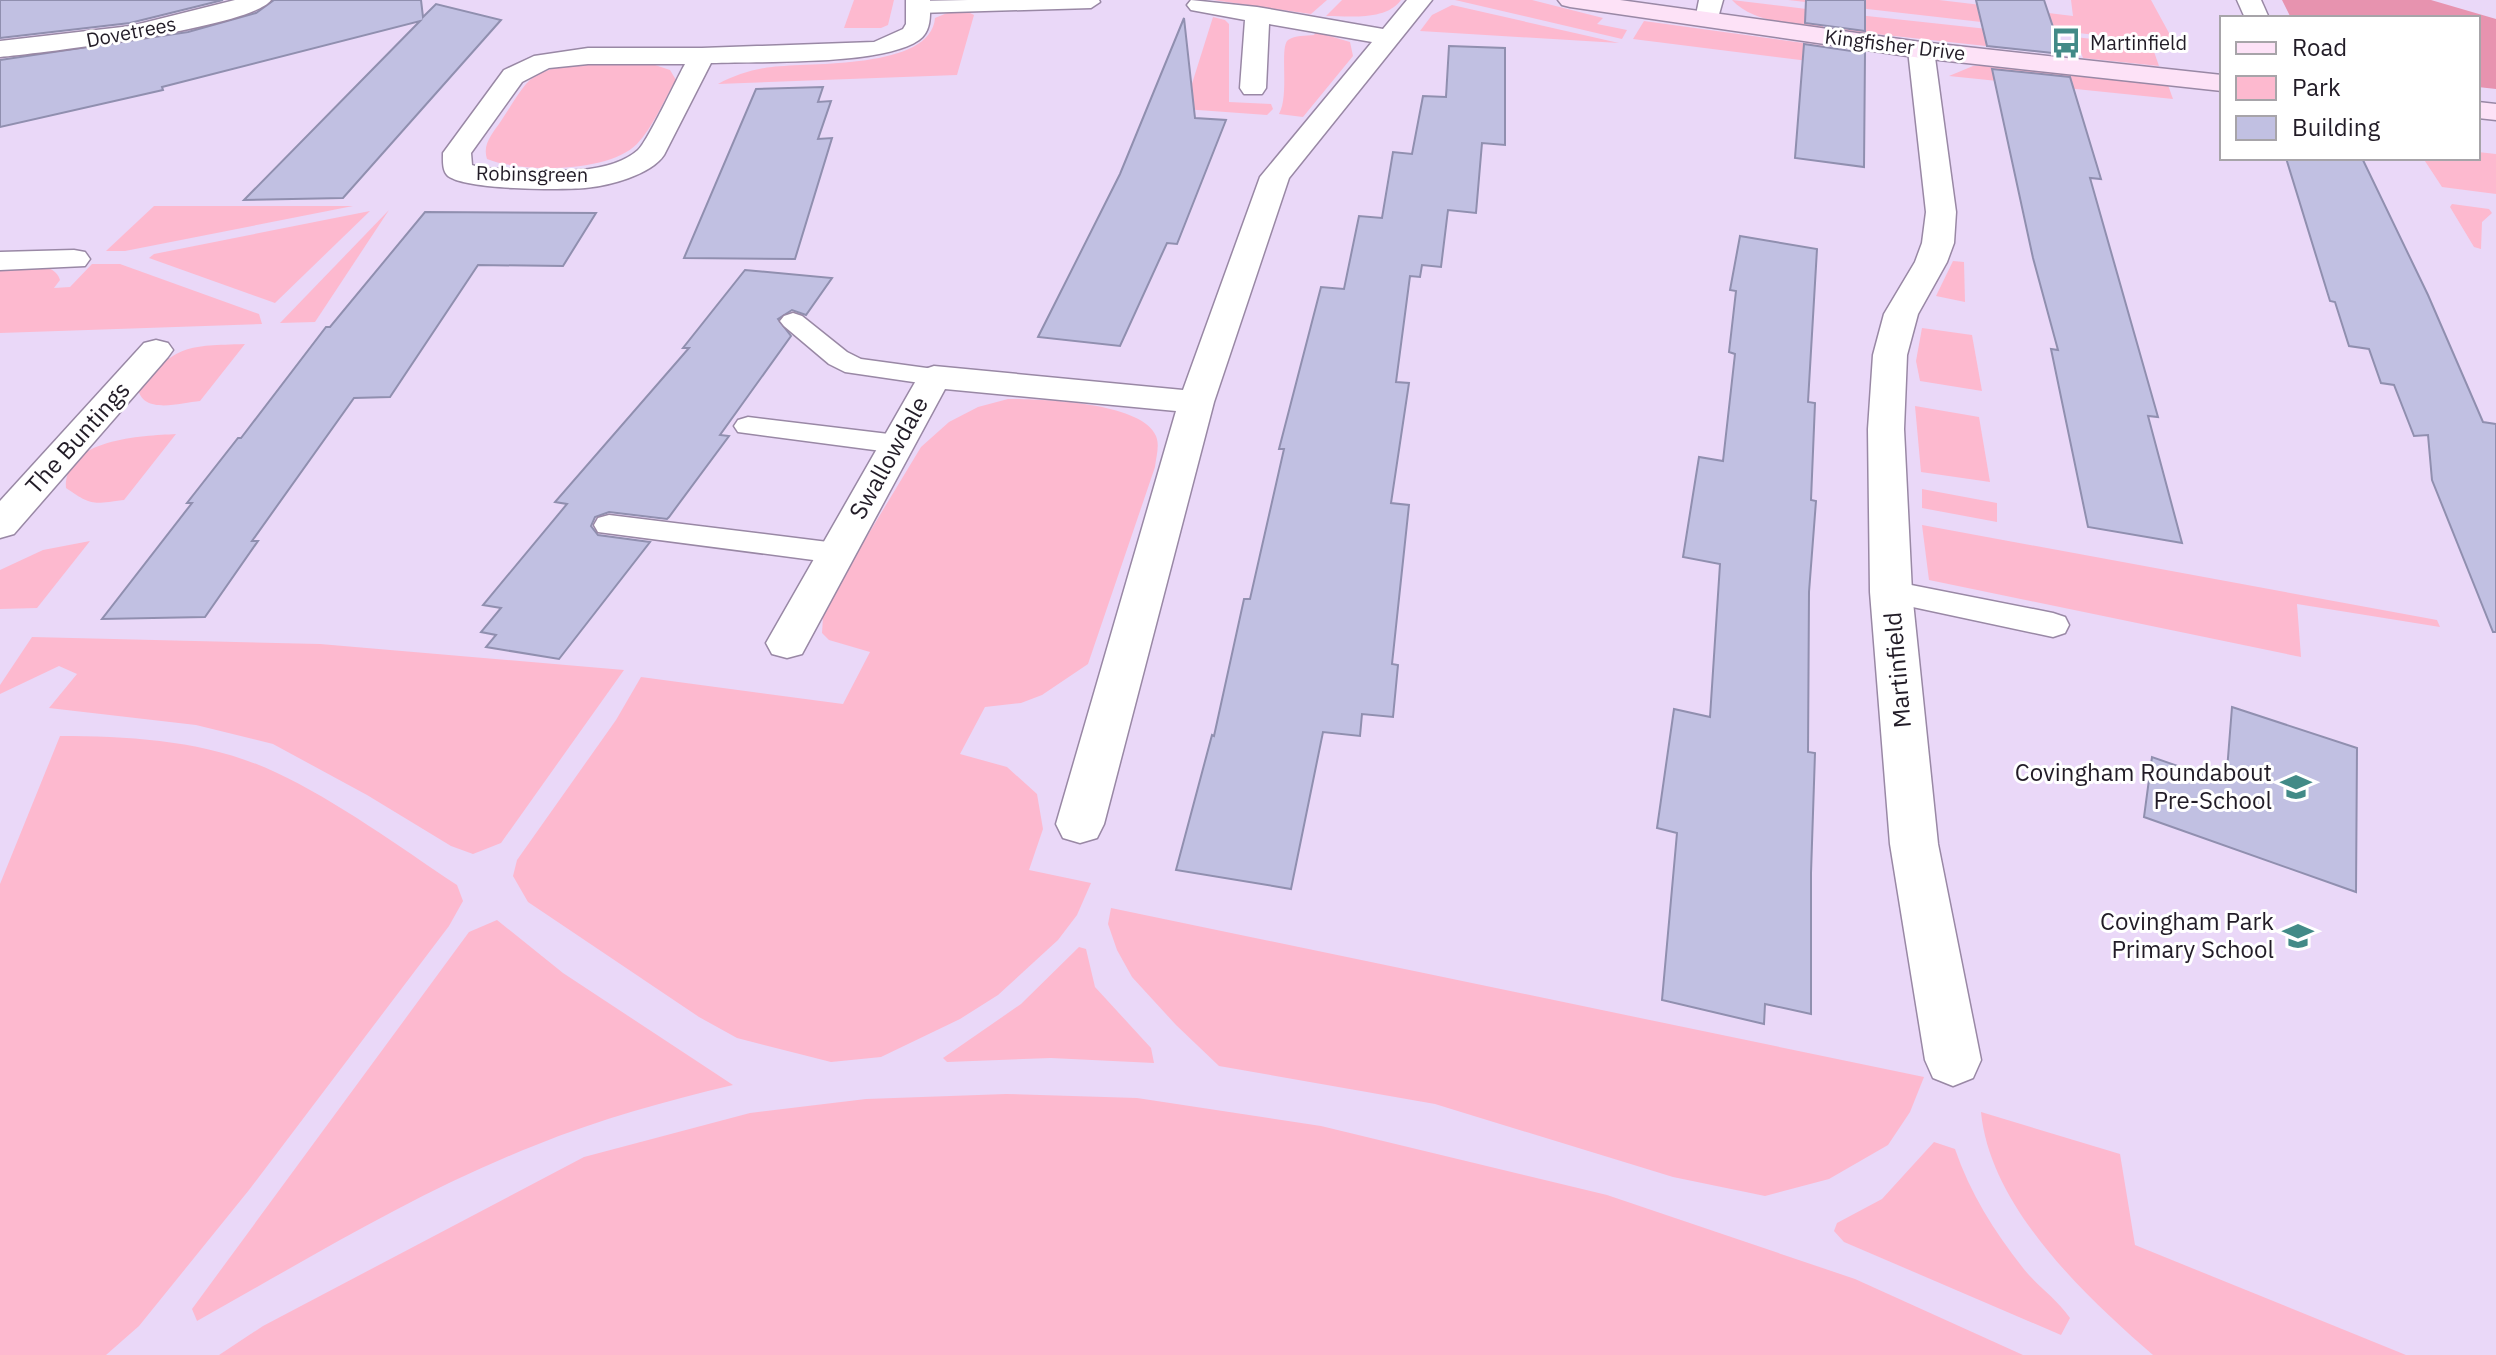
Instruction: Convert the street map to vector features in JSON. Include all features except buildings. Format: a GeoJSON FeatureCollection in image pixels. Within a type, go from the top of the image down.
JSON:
{"type":"FeatureCollection","features":[{"type":"Feature","properties":{"kind":"street","name":"Dovetrees"},"geometry":{"type":"LineString","coordinates":[[0,49],[130,34],[259,0]]}},
{"type":"Feature","properties":{"kind":"street"},"geometry":{"type":"LineString","coordinates":[[1080,824],[1196,402],[1275,177],[1420,0]]}},
{"type":"Feature","properties":{"kind":"street","name":"Kingfisher Drive"},"geometry":{"type":"LineString","coordinates":[[1570,0],[1709,10],[1921,50],[2220,83]]}},
{"type":"Feature","properties":{"kind":"street","name":"Robinsgreen"},"geometry":{"type":"LineString","coordinates":[[702,56],[650,155],[626,168],[586,179],[478,177],[458,170],[457,153],[513,76],[543,61],[588,56],[702,56],[878,49],[898,43],[912,34],[918,24],[918,3]]}},
{"type":"Feature","properties":{"kind":"street"},"geometry":{"type":"LineString","coordinates":[[1199,5],[1391,38]]}},
{"type":"Feature","properties":{"kind":"street"},"geometry":{"type":"LineString","coordinates":[[1253,88],[1257,14]]}},
{"type":"Feature","properties":{"kind":"street","name":"Martinfield"},"geometry":{"type":"LineString","coordinates":[[1921,50],[1941,212],[1938,243],[1931,262],[1901,314],[1890,355],[1886,429],[1891,592],[1914,844],[1953,1060]]}},
{"type":"Feature","properties":{"kind":"street"},"geometry":{"type":"LineString","coordinates":[[0,261],[74,259]]}},
{"type":"Feature","properties":{"kind":"street","name":"The Buntings"},"geometry":{"type":"LineString","coordinates":[[0,525],[156,350]]}},
{"type":"Feature","properties":{"kind":"street","name":"Swallowdale"},"geometry":{"type":"LineString","coordinates":[[787,643],[934,377],[1196,402]]}},
{"type":"Feature","properties":{"kind":"lane"},"geometry":{"type":"LineString","coordinates":[[918,3],[1091,2]]}},
{"type":"Feature","properties":{"kind":"lane"},"geometry":{"type":"LineString","coordinates":[[793,321],[838,358],[854,366],[934,377]]}},
{"type":"Feature","properties":{"kind":"lane"},"geometry":{"type":"LineString","coordinates":[[748,426],[897,444]]}},
{"type":"Feature","properties":{"kind":"lane"},"geometry":{"type":"LineString","coordinates":[[609,525],[836,553]]}},
{"type":"Feature","properties":{"kind":"lane"},"geometry":{"type":"LineString","coordinates":[[1891,592],[2053,625]]}},
{"type":"Feature","properties":{"kind":"green space"},"geometry":{"type":"Polygon","coordinates":[[[854,0],[894,0],[888,25],[881,28],[844,28],[854,0]]]}},
{"type":"Feature","properties":{"kind":"green space"},"geometry":{"type":"Polygon","coordinates":[[[1213,0],[1327,0],[1311,14],[1213,0]]]}},
{"type":"Feature","properties":{"kind":"green space"},"geometry":{"type":"Polygon","coordinates":[[[1342,0],[1401,0],[1394,7],[1377,14],[1326,16],[1342,0]]]}},
{"type":"Feature","properties":{"kind":"green space"},"geometry":{"type":"Polygon","coordinates":[[[1455,0],[1532,0],[1603,18],[1597,24],[1627,30],[1622,39],[1455,0]]]}},
{"type":"Feature","properties":{"kind":"green space"},"geometry":{"type":"Polygon","coordinates":[[[1732,0],[1823,11],[1823,28],[1762,18],[1732,0]]]}},
{"type":"Feature","properties":{"kind":"green space"},"geometry":{"type":"Polygon","coordinates":[[[1788,0],[1939,0],[2073,16],[2071,0],[2151,0],[2175,44],[1788,0]]]}},
{"type":"Feature","properties":{"kind":"green space"},"geometry":{"type":"Polygon","coordinates":[[[1452,5],[1619,43],[1420,31],[1432,15],[1452,5]]]}},
{"type":"Feature","properties":{"kind":"green space"},"geometry":{"type":"Polygon","coordinates":[[[952,11],[966,11],[974,15],[957,75],[718,84],[765,68],[839,63],[891,55],[913,47],[928,35],[935,18],[952,11]]]}},
{"type":"Feature","properties":{"kind":"green space"},"geometry":{"type":"Polygon","coordinates":[[[1839,13],[2034,34],[2040,52],[1839,30],[1839,13]]]}},
{"type":"Feature","properties":{"kind":"green space"},"geometry":{"type":"Polygon","coordinates":[[[1213,17],[1229,24],[1229,102],[1271,104],[1273,109],[1267,115],[1184,109],[1213,17]]]}},
{"type":"Feature","properties":{"kind":"green space"},"geometry":{"type":"Polygon","coordinates":[[[1644,21],[1826,46],[1825,63],[1633,39],[1644,21]]]}},
{"type":"Feature","properties":{"kind":"green space"},"geometry":{"type":"Polygon","coordinates":[[[1316,32],[1350,42],[1353,56],[1303,117],[1279,114],[1284,95],[1285,44],[1291,38],[1314,35],[1316,32]]]}},
{"type":"Feature","properties":{"kind":"green space"},"geometry":{"type":"Polygon","coordinates":[[[2075,37],[2152,46],[2159,66],[2083,58],[2075,37]]]}},
{"type":"Feature","properties":{"kind":"green space"},"geometry":{"type":"Polygon","coordinates":[[[646,62],[670,70],[676,80],[648,130],[624,154],[606,161],[564,168],[521,167],[487,159],[486,148],[492,134],[526,84],[537,75],[566,65],[646,62]]]}},
{"type":"Feature","properties":{"kind":"green space"},"geometry":{"type":"Polygon","coordinates":[[[1992,65],[2168,85],[2173,99],[1949,76],[1973,66],[1992,65]]]}},
{"type":"Feature","properties":{"kind":"green space"},"geometry":{"type":"Polygon","coordinates":[[[2480,152],[2496,154],[2496,194],[2442,187],[2424,160],[2480,160],[2480,152]]]}},
{"type":"Feature","properties":{"kind":"green space"},"geometry":{"type":"Polygon","coordinates":[[[2452,204],[2489,209],[2492,213],[2482,222],[2481,249],[2474,247],[2450,207],[2452,204]]]}},
{"type":"Feature","properties":{"kind":"green space"},"geometry":{"type":"Polygon","coordinates":[[[154,206],[353,206],[125,251],[106,251],[154,206]]]}},
{"type":"Feature","properties":{"kind":"green space"},"geometry":{"type":"Polygon","coordinates":[[[389,210],[315,322],[280,323],[389,210]]]}},
{"type":"Feature","properties":{"kind":"green space"},"geometry":{"type":"Polygon","coordinates":[[[370,211],[275,303],[149,258],[154,254],[370,211]]]}},
{"type":"Feature","properties":{"kind":"green space"},"geometry":{"type":"Polygon","coordinates":[[[1953,261],[1964,262],[1965,302],[1936,296],[1953,261]]]}},
{"type":"Feature","properties":{"kind":"green space"},"geometry":{"type":"Polygon","coordinates":[[[92,264],[120,264],[259,314],[262,324],[0,333],[0,268],[34,266],[51,269],[60,280],[54,288],[70,287],[92,264]]]}},
{"type":"Feature","properties":{"kind":"green space"},"geometry":{"type":"Polygon","coordinates":[[[1922,328],[1972,335],[1982,391],[1920,381],[1916,361],[1922,328]]]}},
{"type":"Feature","properties":{"kind":"green space"},"geometry":{"type":"Polygon","coordinates":[[[245,344],[200,401],[154,405],[141,396],[138,388],[174,355],[196,347],[245,344]]]}},
{"type":"Feature","properties":{"kind":"green space"},"geometry":{"type":"Polygon","coordinates":[[[1008,399],[1066,402],[1112,409],[1147,425],[1158,444],[1155,467],[1088,664],[1042,695],[1021,703],[985,707],[960,754],[1007,767],[1037,794],[1043,829],[1029,870],[1091,883],[1077,915],[1058,940],[998,995],[960,1019],[881,1057],[831,1062],[737,1038],[699,1017],[528,902],[513,876],[517,860],[616,720],[641,677],[843,704],[870,652],[829,640],[822,633],[823,617],[837,586],[921,447],[949,422],[978,407],[1008,399]]]}},
{"type":"Feature","properties":{"kind":"green space"},"geometry":{"type":"Polygon","coordinates":[[[1915,406],[1979,417],[1990,482],[1921,472],[1915,406]]]}},
{"type":"Feature","properties":{"kind":"green space"},"geometry":{"type":"Polygon","coordinates":[[[176,434],[124,500],[93,502],[66,488],[69,471],[91,449],[126,439],[176,434]]]}},
{"type":"Feature","properties":{"kind":"green space"},"geometry":{"type":"Polygon","coordinates":[[[1922,489],[1997,503],[1997,522],[1922,508],[1922,489]]]}},
{"type":"Feature","properties":{"kind":"green space"},"geometry":{"type":"Polygon","coordinates":[[[1922,525],[2437,620],[2440,627],[2297,604],[2301,657],[1929,580],[1922,525]]]}},
{"type":"Feature","properties":{"kind":"green space"},"geometry":{"type":"Polygon","coordinates":[[[90,541],[37,608],[0,609],[0,570],[43,550],[90,541]]]}},
{"type":"Feature","properties":{"kind":"green space"},"geometry":{"type":"Polygon","coordinates":[[[32,637],[320,644],[624,670],[501,843],[473,854],[451,846],[367,795],[273,744],[196,725],[49,708],[77,674],[59,666],[0,694],[0,685],[32,637]]]}},
{"type":"Feature","properties":{"kind":"green space"},"geometry":{"type":"Polygon","coordinates":[[[60,736],[170,742],[224,753],[275,772],[368,825],[457,885],[463,901],[449,926],[249,1190],[139,1326],[106,1355],[0,1355],[0,884],[60,736]]]}},
{"type":"Feature","properties":{"kind":"green space"},"geometry":{"type":"Polygon","coordinates":[[[1111,908],[1924,1077],[1910,1112],[1888,1145],[1829,1179],[1765,1196],[1673,1177],[1435,1104],[1219,1066],[1132,977],[1117,950],[1108,924],[1111,908]]]}},
{"type":"Feature","properties":{"kind":"green space"},"geometry":{"type":"Polygon","coordinates":[[[497,920],[563,973],[733,1085],[609,1119],[492,1163],[364,1227],[197,1321],[192,1309],[469,932],[497,920]]]}},
{"type":"Feature","properties":{"kind":"green space"},"geometry":{"type":"Polygon","coordinates":[[[1079,947],[1086,949],[1095,987],[1151,1048],[1154,1063],[1051,1058],[947,1062],[943,1058],[1021,1004],[1079,947]]]}},
{"type":"Feature","properties":{"kind":"green space"},"geometry":{"type":"Polygon","coordinates":[[[1006,1094],[1137,1098],[1321,1126],[1607,1195],[1855,1279],[2023,1355],[219,1355],[263,1326],[584,1157],[750,1113],[866,1099],[1006,1094]]]}},
{"type":"Feature","properties":{"kind":"green space"},"geometry":{"type":"Polygon","coordinates":[[[1981,1112],[2120,1154],[2135,1245],[2406,1355],[2153,1355],[2071,1277],[2021,1215],[2002,1182],[1988,1147],[1981,1112]]]}},
{"type":"Feature","properties":{"kind":"green space"},"geometry":{"type":"Polygon","coordinates":[[[1934,1142],[1955,1149],[1975,1196],[2002,1240],[2028,1274],[2070,1318],[2061,1335],[1844,1242],[1834,1231],[1837,1223],[1882,1199],[1934,1142]]]}},
{"type":"Feature","properties":{"kind":"shaded area"},"geometry":{"type":"Polygon","coordinates":[[[2282,0],[2431,0],[2496,19],[2496,89],[2480,87],[2480,16],[2290,16],[2282,0]]]}},
{"type":"Feature","properties":{"kind":"place","name":"Martinfield"},"geometry":{"type":"Point","coordinates":[2066,43]}},
{"type":"Feature","properties":{"kind":"place","name":"Covingham Roundabout Pre-School"},"geometry":{"type":"Point","coordinates":[2296,787]}},
{"type":"Feature","properties":{"kind":"place","name":"Covingham Park Primary School"},"geometry":{"type":"Point","coordinates":[2298,936]}}]}
